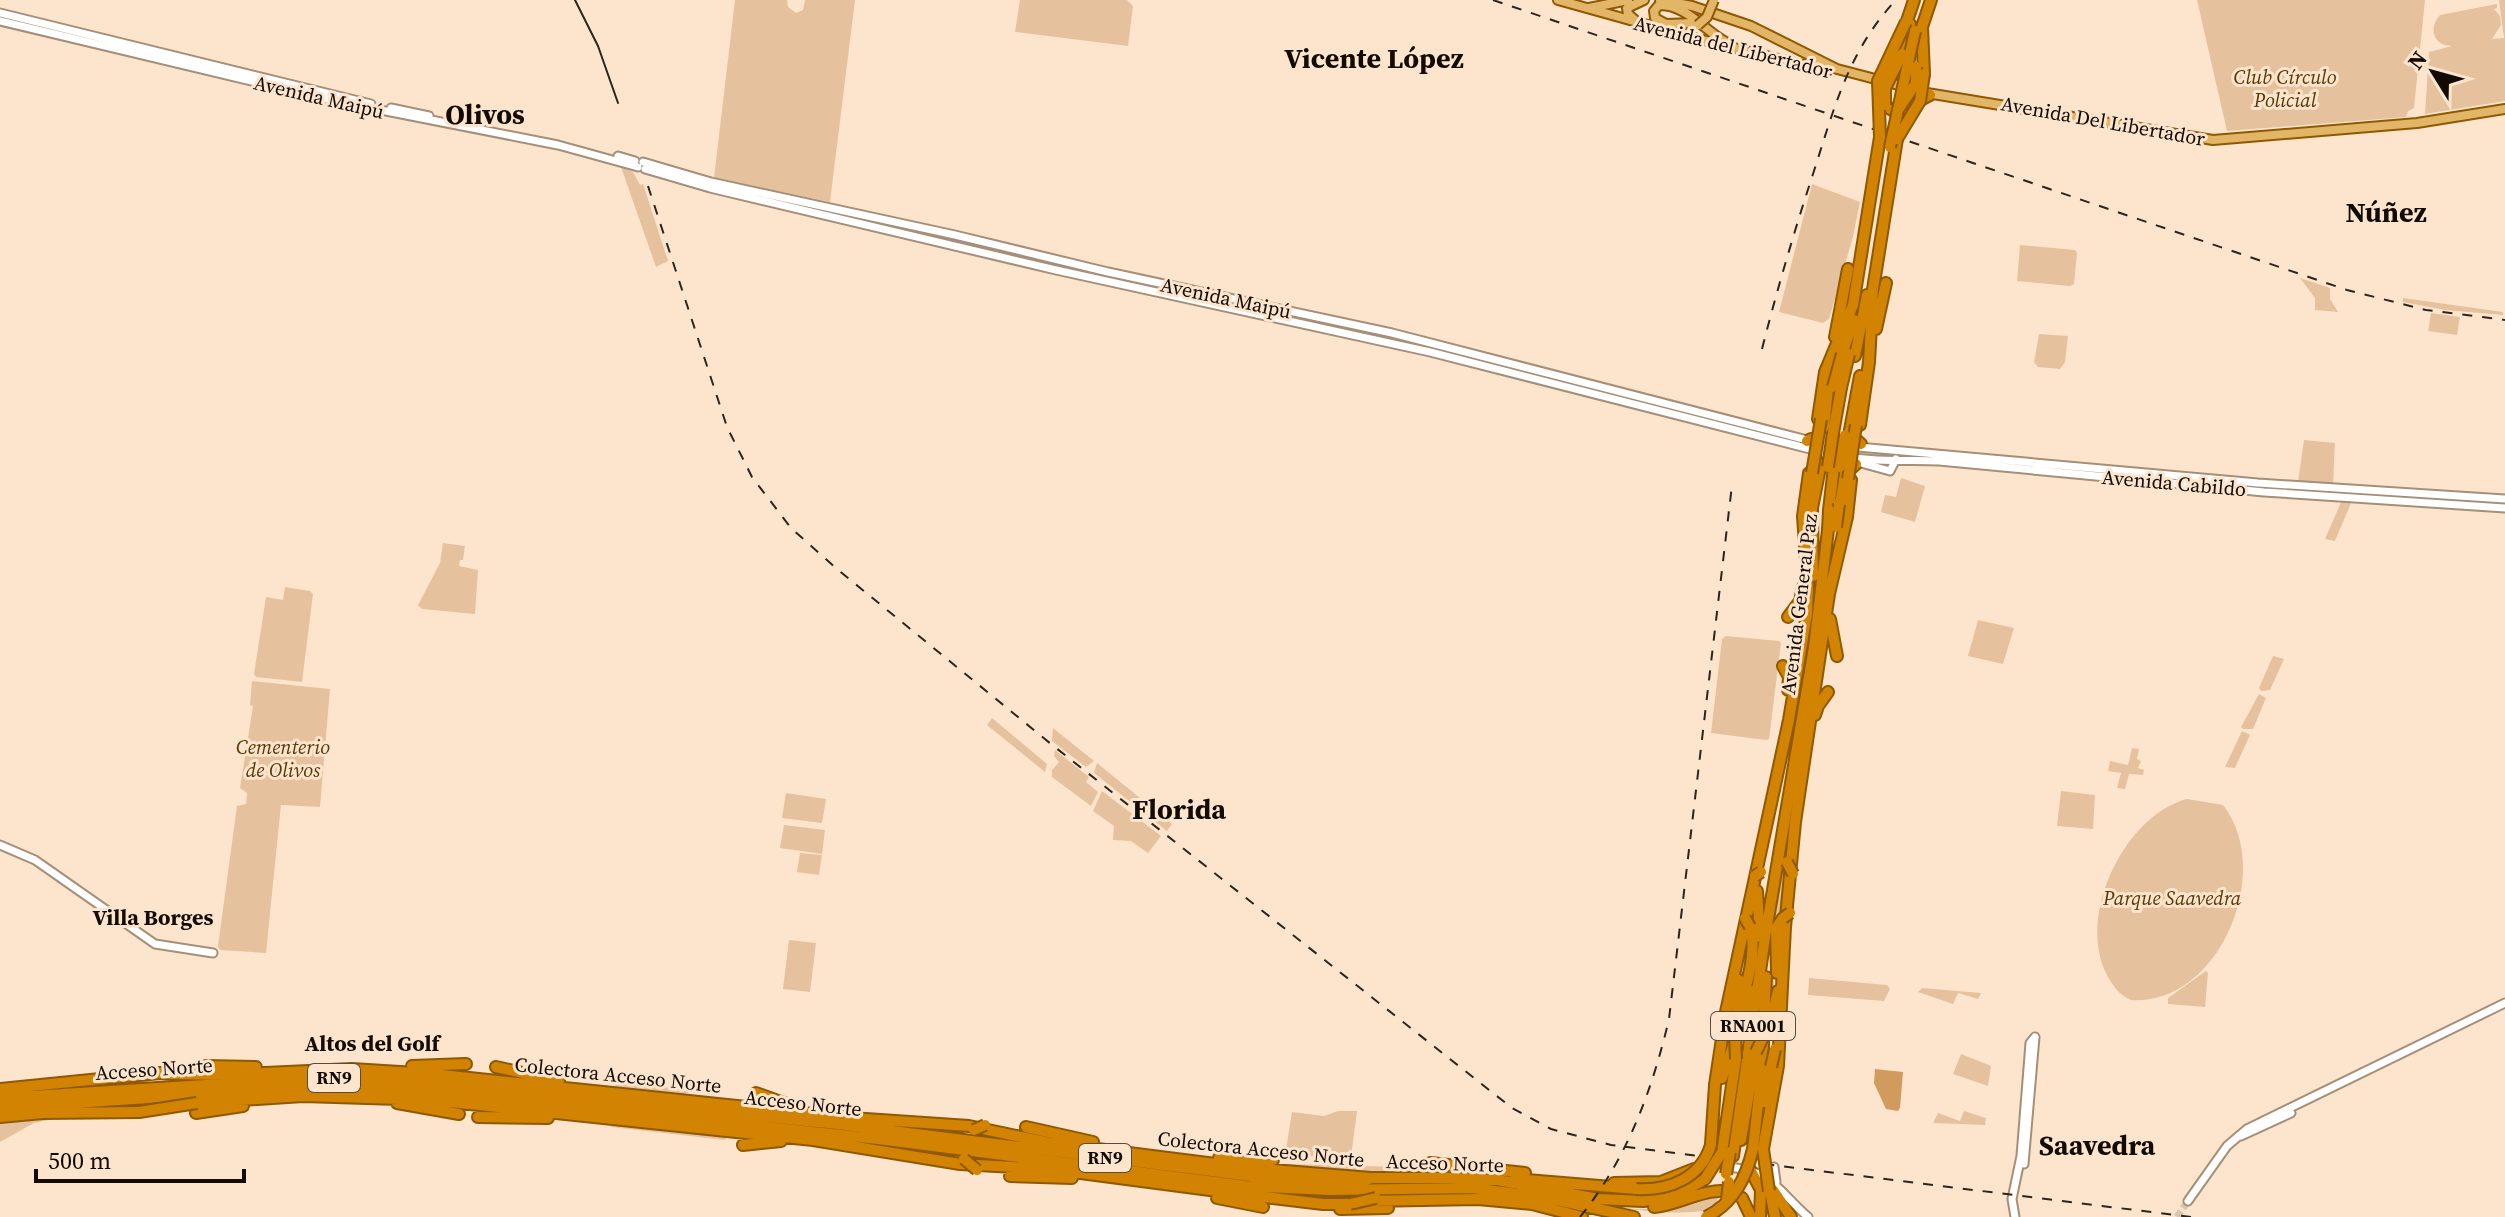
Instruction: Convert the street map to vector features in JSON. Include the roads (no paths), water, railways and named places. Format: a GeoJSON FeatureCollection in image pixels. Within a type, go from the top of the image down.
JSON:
{"type":"FeatureCollection","features":[{"type":"Feature","properties":{"kind":"highway","name":"Avenida General Paz"},"geometry":{"type":"LineString","coordinates":[[1847,354],[1887,169],[1889,137],[1876,85],[1917,0]]}},
{"type":"Feature","properties":{"kind":"highway","name":"Avenida General Paz"},"geometry":{"type":"LineString","coordinates":[[1746,921],[1777,778],[1807,614],[1803,516],[1819,419],[1821,387],[1829,359],[1852,312],[1877,213],[1902,49],[1917,0]]}},
{"type":"Feature","properties":{"kind":"highway","name":"Avenida General Paz"},"geometry":{"type":"LineString","coordinates":[[1880,199],[1879,181],[1889,137],[1928,0]]}},
{"type":"Feature","properties":{"kind":"highway"},"geometry":{"type":"LineString","coordinates":[[1876,85],[1885,88],[1902,49],[1906,22]]}},
{"type":"Feature","properties":{"kind":"highway"},"geometry":{"type":"LineString","coordinates":[[1889,137],[1925,85],[1919,44],[1920,27]]}},
{"type":"Feature","properties":{"kind":"highway"},"geometry":{"type":"LineString","coordinates":[[1876,85],[1902,49]]}},
{"type":"Feature","properties":{"kind":"highway"},"geometry":{"type":"LineString","coordinates":[[1876,85],[1881,72],[1903,58],[1910,61],[1925,85]]}},
{"type":"Feature","properties":{"kind":"highway"},"geometry":{"type":"LineString","coordinates":[[1891,66],[1908,65],[1925,85]]}},
{"type":"Feature","properties":{"kind":"highway"},"geometry":{"type":"LineString","coordinates":[[1889,137],[1904,98],[1916,83],[1925,85]]}},
{"type":"Feature","properties":{"kind":"highway"},"geometry":{"type":"LineString","coordinates":[[1876,85],[1892,111],[1899,112],[1925,85]]}},
{"type":"Feature","properties":{"kind":"highway"},"geometry":{"type":"LineString","coordinates":[[1876,85],[1896,105],[1925,85]]}},
{"type":"Feature","properties":{"kind":"highway","name":"Avenida General Paz"},"geometry":{"type":"LineString","coordinates":[[1880,199],[1889,137]]}},
{"type":"Feature","properties":{"kind":"highway","name":"Avenida General Paz"},"geometry":{"type":"LineString","coordinates":[[1847,354],[1868,292],[1877,213]]}},
{"type":"Feature","properties":{"kind":"highway","name":"Avenida General Paz"},"geometry":{"type":"LineString","coordinates":[[1781,984],[1776,928],[1788,916],[1801,783],[1827,605],[1847,517],[1869,362],[1877,213]]}},
{"type":"Feature","properties":{"kind":"highway"},"geometry":{"type":"LineString","coordinates":[[1829,359],[1848,269]]}},
{"type":"Feature","properties":{"kind":"highway"},"geometry":{"type":"LineString","coordinates":[[1869,362],[1886,283]]}},
{"type":"Feature","properties":{"kind":"highway"},"geometry":{"type":"LineString","coordinates":[[1858,425],[1866,353],[1868,292]]}},
{"type":"Feature","properties":{"kind":"highway"},"geometry":{"type":"LineString","coordinates":[[1830,447],[1852,436],[1843,385],[1867,322]]}},
{"type":"Feature","properties":{"kind":"highway"},"geometry":{"type":"LineString","coordinates":[[1829,517],[1814,509],[1830,447],[1847,354]]}},
{"type":"Feature","properties":{"kind":"highway"},"geometry":{"type":"LineString","coordinates":[[1819,419],[1825,387],[1843,385],[1855,393],[1830,447],[1832,549],[1823,587]]}},
{"type":"Feature","properties":{"kind":"highway"},"geometry":{"type":"LineString","coordinates":[[1812,566],[1843,471],[1858,463]]}},
{"type":"Feature","properties":{"kind":"highway"},"geometry":{"type":"LineString","coordinates":[[1811,473],[1807,518],[1814,602]]}},
{"type":"Feature","properties":{"kind":"highway"},"geometry":{"type":"LineString","coordinates":[[1829,517],[1844,509],[1850,480]]}},
{"type":"Feature","properties":{"kind":"highway","name":"Avenida General Paz"},"geometry":{"type":"LineString","coordinates":[[1720,1217],[1728,1178],[1725,1150],[1771,911],[1823,587],[1829,517]]}},
{"type":"Feature","properties":{"kind":"highway","name":"Avenida General Paz"},"geometry":{"type":"LineString","coordinates":[[1725,1150],[1737,1103],[1760,937],[1829,517]]}},
{"type":"Feature","properties":{"kind":"highway"},"geometry":{"type":"LineString","coordinates":[[1788,617],[1803,593],[1804,550]]}},
{"type":"Feature","properties":{"kind":"highway"},"geometry":{"type":"LineString","coordinates":[[1836,561],[1830,622],[1837,656]]}},
{"type":"Feature","properties":{"kind":"highway"},"geometry":{"type":"LineString","coordinates":[[1777,778],[1790,681],[1783,666]]}},
{"type":"Feature","properties":{"kind":"highway"},"geometry":{"type":"LineString","coordinates":[[1801,783],[1816,711],[1828,692]]}},
{"type":"Feature","properties":{"kind":"highway"},"geometry":{"type":"LineString","coordinates":[[1795,878],[1786,855],[1798,745]]}},
{"type":"Feature","properties":{"kind":"highway"},"geometry":{"type":"LineString","coordinates":[[1760,937],[1755,876],[1767,861],[1780,790],[1788,765]]}},
{"type":"Feature","properties":{"kind":"highway"},"geometry":{"type":"LineString","coordinates":[[1771,911],[1757,1146],[1765,1176],[1776,1188],[1791,1217]]}},
{"type":"Feature","properties":{"kind":"highway"},"geometry":{"type":"LineString","coordinates":[[1725,1150],[1736,1059],[1735,1018],[1749,974],[1753,937],[1746,921]]}},
{"type":"Feature","properties":{"kind":"highway"},"geometry":{"type":"LineString","coordinates":[[1725,1150],[1715,1085],[1726,1012],[1746,921]]}},
{"type":"Feature","properties":{"kind":"highway"},"geometry":{"type":"LineString","coordinates":[[1757,1146],[1775,1049],[1781,984]]}},
{"type":"Feature","properties":{"kind":"highway"},"geometry":{"type":"LineString","coordinates":[[1602,1199],[1662,1200],[1686,1192],[1705,1179],[1725,1150],[1745,1130],[1756,1052],[1771,1020],[1781,984]]}},
{"type":"Feature","properties":{"kind":"highway"},"geometry":{"type":"LineString","coordinates":[[1775,1089],[1781,984]]}},
{"type":"Feature","properties":{"kind":"highway"},"geometry":{"type":"LineString","coordinates":[[1725,1150],[1724,1068],[1744,1021],[1753,989]]}},
{"type":"Feature","properties":{"kind":"highway"},"geometry":{"type":"LineString","coordinates":[[1765,993],[1774,1072],[1767,1117]]}},
{"type":"Feature","properties":{"kind":"highway"},"geometry":{"type":"LineString","coordinates":[[1706,1217],[1722,1207],[1734,1194],[1757,1146],[1775,1089],[1787,1022]]}},
{"type":"Feature","properties":{"kind":"highway"},"geometry":{"type":"LineString","coordinates":[[206,1066],[352,1069],[466,1064]]}},
{"type":"Feature","properties":{"kind":"highway"},"geometry":{"type":"LineString","coordinates":[[496,1067],[609,1107]]}},
{"type":"Feature","properties":{"kind":"highway","name":"Colectora Acceso Norte"},"geometry":{"type":"LineString","coordinates":[[0,1119],[51,1112],[139,1112],[193,1088],[352,1069],[475,1091],[609,1107],[733,1118],[836,1116],[969,1126],[1050,1143],[1247,1168],[1373,1178]]}},
{"type":"Feature","properties":{"kind":"highway","name":"Colectora Acceso Norte"},"geometry":{"type":"LineString","coordinates":[[0,1087],[160,1073],[173,1074],[193,1088],[324,1096],[475,1091],[733,1118],[813,1140],[951,1163],[1050,1169],[1139,1182],[1247,1191]]}},
{"type":"Feature","properties":{"kind":"highway"},"geometry":{"type":"LineString","coordinates":[[0,1087],[50,1077]]}},
{"type":"Feature","properties":{"kind":"highway"},"geometry":{"type":"LineString","coordinates":[[51,1094],[94,1085],[154,1080],[193,1088]]}},
{"type":"Feature","properties":{"kind":"highway","name":"Acceso Norte"},"geometry":{"type":"LineString","coordinates":[[0,1108],[193,1088]]}},
{"type":"Feature","properties":{"kind":"highway","name":"Acceso Norte"},"geometry":{"type":"LineString","coordinates":[[0,1098],[193,1088],[475,1091]]}},
{"type":"Feature","properties":{"kind":"highway"},"geometry":{"type":"LineString","coordinates":[[756,1093],[797,1108],[836,1116]]}},
{"type":"Feature","properties":{"kind":"highway"},"geometry":{"type":"LineString","coordinates":[[352,1096],[459,1114]]}},
{"type":"Feature","properties":{"kind":"highway"},"geometry":{"type":"LineString","coordinates":[[62,1103],[78,1107],[140,1107],[157,1115]]}},
{"type":"Feature","properties":{"kind":"highway"},"geometry":{"type":"LineString","coordinates":[[478,1117],[609,1107]]}},
{"type":"Feature","properties":{"kind":"highway"},"geometry":{"type":"LineString","coordinates":[[851,1118],[876,1115],[957,1118]]}},
{"type":"Feature","properties":{"kind":"highway","name":"Acceso Norte"},"geometry":{"type":"LineString","coordinates":[[733,1118],[874,1129],[1274,1179],[1354,1183],[1373,1178],[1495,1185],[1602,1199]]}},
{"type":"Feature","properties":{"kind":"highway","name":"Acceso Norte"},"geometry":{"type":"LineString","coordinates":[[733,1118],[1247,1191],[1495,1185]]}},
{"type":"Feature","properties":{"kind":"highway"},"geometry":{"type":"LineString","coordinates":[[0,1119],[84,1120]]}},
{"type":"Feature","properties":{"kind":"highway"},"geometry":{"type":"LineString","coordinates":[[874,1129],[906,1127],[962,1132],[987,1124]]}},
{"type":"Feature","properties":{"kind":"highway"},"geometry":{"type":"LineString","coordinates":[[1026,1127],[1146,1155],[1273,1160]]}},
{"type":"Feature","properties":{"kind":"highway"},"geometry":{"type":"LineString","coordinates":[[862,1137],[883,1145],[964,1159],[980,1171]]}},
{"type":"Feature","properties":{"kind":"highway"},"geometry":{"type":"LineString","coordinates":[[743,1145],[813,1140]]}},
{"type":"Feature","properties":{"kind":"highway"},"geometry":{"type":"LineString","coordinates":[[836,1143],[958,1169]]}},
{"type":"Feature","properties":{"kind":"highway"},"geometry":{"type":"LineString","coordinates":[[1596,1185],[1660,1189],[1678,1183],[1725,1150]]}},
{"type":"Feature","properties":{"kind":"highway"},"geometry":{"type":"LineString","coordinates":[[1430,1163],[1534,1174],[1582,1217]]}},
{"type":"Feature","properties":{"kind":"highway"},"geometry":{"type":"LineString","coordinates":[[1602,1199],[1663,1193],[1714,1167]]}},
{"type":"Feature","properties":{"kind":"highway"},"geometry":{"type":"LineString","coordinates":[[1247,1191],[1379,1203],[1561,1195],[1596,1185],[1661,1182],[1694,1169]]}},
{"type":"Feature","properties":{"kind":"highway"},"geometry":{"type":"LineString","coordinates":[[1751,1171],[1761,1190],[1760,1217]]}},
{"type":"Feature","properties":{"kind":"highway"},"geometry":{"type":"LineString","coordinates":[[1010,1176],[1139,1182],[1263,1207]]}},
{"type":"Feature","properties":{"kind":"highway"},"geometry":{"type":"LineString","coordinates":[[1247,1191],[1323,1204],[1350,1204],[1401,1194],[1495,1185],[1561,1195]]}},
{"type":"Feature","properties":{"kind":"highway"},"geometry":{"type":"LineString","coordinates":[[1775,1217],[1776,1188]]}},
{"type":"Feature","properties":{"kind":"highway"},"geometry":{"type":"LineString","coordinates":[[1602,1199],[1625,1206],[1657,1207],[1723,1190],[1742,1198],[1751,1217]]}},
{"type":"Feature","properties":{"kind":"highway","name":"Acceso Norte"},"geometry":{"type":"LineString","coordinates":[[1561,1195],[1576,1204]]}},
{"type":"Feature","properties":{"kind":"highway"},"geometry":{"type":"LineString","coordinates":[[1576,1204],[1613,1217]]}},
{"type":"Feature","properties":{"kind":"highway"},"geometry":{"type":"LineString","coordinates":[[1576,1204],[1634,1217]]}},
{"type":"Feature","properties":{"kind":"main road","name":"Avenida del Libertador"},"geometry":{"type":"LineString","coordinates":[[1558,0],[1876,85]]}},
{"type":"Feature","properties":{"kind":"main road","name":"Avenida del Libertador"},"geometry":{"type":"LineString","coordinates":[[1589,9],[1628,0]]}},
{"type":"Feature","properties":{"kind":"main road"},"geometry":{"type":"LineString","coordinates":[[1639,23],[1628,15],[1627,8],[1644,0]]}},
{"type":"Feature","properties":{"kind":"main road","name":"Avenida del Libertador"},"geometry":{"type":"LineString","coordinates":[[1660,0],[1725,16],[1792,46],[1822,64],[1876,85]]}},
{"type":"Feature","properties":{"kind":"main road"},"geometry":{"type":"LineString","coordinates":[[1655,27],[1696,24],[1706,15],[1713,0]]}},
{"type":"Feature","properties":{"kind":"main road"},"geometry":{"type":"LineString","coordinates":[[1696,24],[1662,23],[1655,18],[1654,11],[1659,5],[1670,6],[1705,24],[1721,40],[1742,49]]}},
{"type":"Feature","properties":{"kind":"main road","name":"Avenida Maipú"},"geometry":{"type":"LineString","coordinates":[[0,13],[376,105],[581,146],[638,165]]}},
{"type":"Feature","properties":{"kind":"main road","name":"Avenida Maipú"},"geometry":{"type":"LineString","coordinates":[[0,21],[335,101],[558,145],[621,162],[1405,336],[1830,447]]}},
{"type":"Feature","properties":{"kind":"main road"},"geometry":{"type":"LineString","coordinates":[[1785,59],[1794,54],[1792,46]]}},
{"type":"Feature","properties":{"kind":"main road","name":"Avenida Del Libertador"},"geometry":{"type":"LineString","coordinates":[[1876,85],[1925,85],[2213,140],[2417,123],[2505,109]]}},
{"type":"Feature","properties":{"kind":"main road"},"geometry":{"type":"LineString","coordinates":[[1830,447],[1858,463],[1890,471],[1896,461],[1897,449]]}},
{"type":"Feature","properties":{"kind":"main road","name":"Avenida Cabildo"},"geometry":{"type":"LineString","coordinates":[[1830,447],[1897,449],[2262,484],[2505,499]]}},
{"type":"Feature","properties":{"kind":"main road","name":"Avenida Cabildo"},"geometry":{"type":"LineString","coordinates":[[1830,447],[1896,461],[2264,492],[2505,508]]}},
{"type":"Feature","properties":{"kind":"main road"},"geometry":{"type":"LineString","coordinates":[[0,845],[35,860],[155,944],[213,953]]}},
{"type":"Feature","properties":{"kind":"main road"},"geometry":{"type":"LineString","coordinates":[[2189,1202],[2238,1137],[2255,1125],[2505,1006]]}},
{"type":"Feature","properties":{"kind":"main road"},"geometry":{"type":"LineString","coordinates":[[2014,1188],[2026,1157],[2035,1037],[2030,1043],[2021,1156],[2014,1188],[2014,1206],[2018,1217]]}},
{"type":"Feature","properties":{"kind":"main road"},"geometry":{"type":"LineString","coordinates":[[1694,1169],[1731,1167],[1765,1176]]}},
{"type":"Feature","properties":{"kind":"main road"},"geometry":{"type":"LineString","coordinates":[[1776,1188],[1808,1217]]}},
{"type":"Feature","properties":{"kind":"tunnel"},"geometry":{"type":"LineString","coordinates":[[2177,1217],[2188,1201]]}},
{"type":"Feature","properties":{"kind":"tram line"},"geometry":{"type":"LineString","coordinates":[[575,0],[598,46],[618,103]]}},
{"type":"Feature","properties":{"kind":"railway"},"geometry":{"type":"LineString","coordinates":[[1493,0],[2347,290],[2426,310],[2505,320]]}},
{"type":"Feature","properties":{"kind":"railway"},"geometry":{"type":"LineString","coordinates":[[1762,349],[1792,239],[1844,82],[1866,40],[1896,0]]}},
{"type":"Feature","properties":{"kind":"railway"},"geometry":{"type":"LineString","coordinates":[[648,186],[727,427],[752,477],[791,528],[1051,744],[1512,1108],[1551,1129],[1611,1145],[2191,1217]]}},
{"type":"Feature","properties":{"kind":"railway"},"geometry":{"type":"LineString","coordinates":[[1580,1217],[1611,1172],[1636,1123],[1655,1072],[1669,1019],[1732,485]]}},
{"type":"Feature","properties":{"kind":"district","name":"Vicente López"},"geometry":{"type":"Point","coordinates":[1374,58]}},
{"type":"Feature","properties":{"kind":"district","name":"Olivos"},"geometry":{"type":"Point","coordinates":[485,114]}},
{"type":"Feature","properties":{"kind":"district","name":"Núñez"},"geometry":{"type":"Point","coordinates":[2386,212]}},
{"type":"Feature","properties":{"kind":"district","name":"Florida"},"geometry":{"type":"Point","coordinates":[1179,809]}},
{"type":"Feature","properties":{"kind":"district","name":"Villa Borges"},"geometry":{"type":"Point","coordinates":[153,917]}},
{"type":"Feature","properties":{"kind":"district","name":"Altos del Golf"},"geometry":{"type":"Point","coordinates":[372,1043]}},
{"type":"Feature","properties":{"kind":"district","name":"Saavedra"},"geometry":{"type":"Point","coordinates":[2097,1145]}},
{"type":"Feature","properties":{"kind":"park label","name":"Club Círculo Policial"},"geometry":{"type":"Point","coordinates":[2285,88]}},
{"type":"Feature","properties":{"kind":"park label","name":"Cementerio de Olivos"},"geometry":{"type":"Point","coordinates":[283,758]}},
{"type":"Feature","properties":{"kind":"park label","name":"Parque Saavedra"},"geometry":{"type":"Point","coordinates":[2172,898]}}]}
